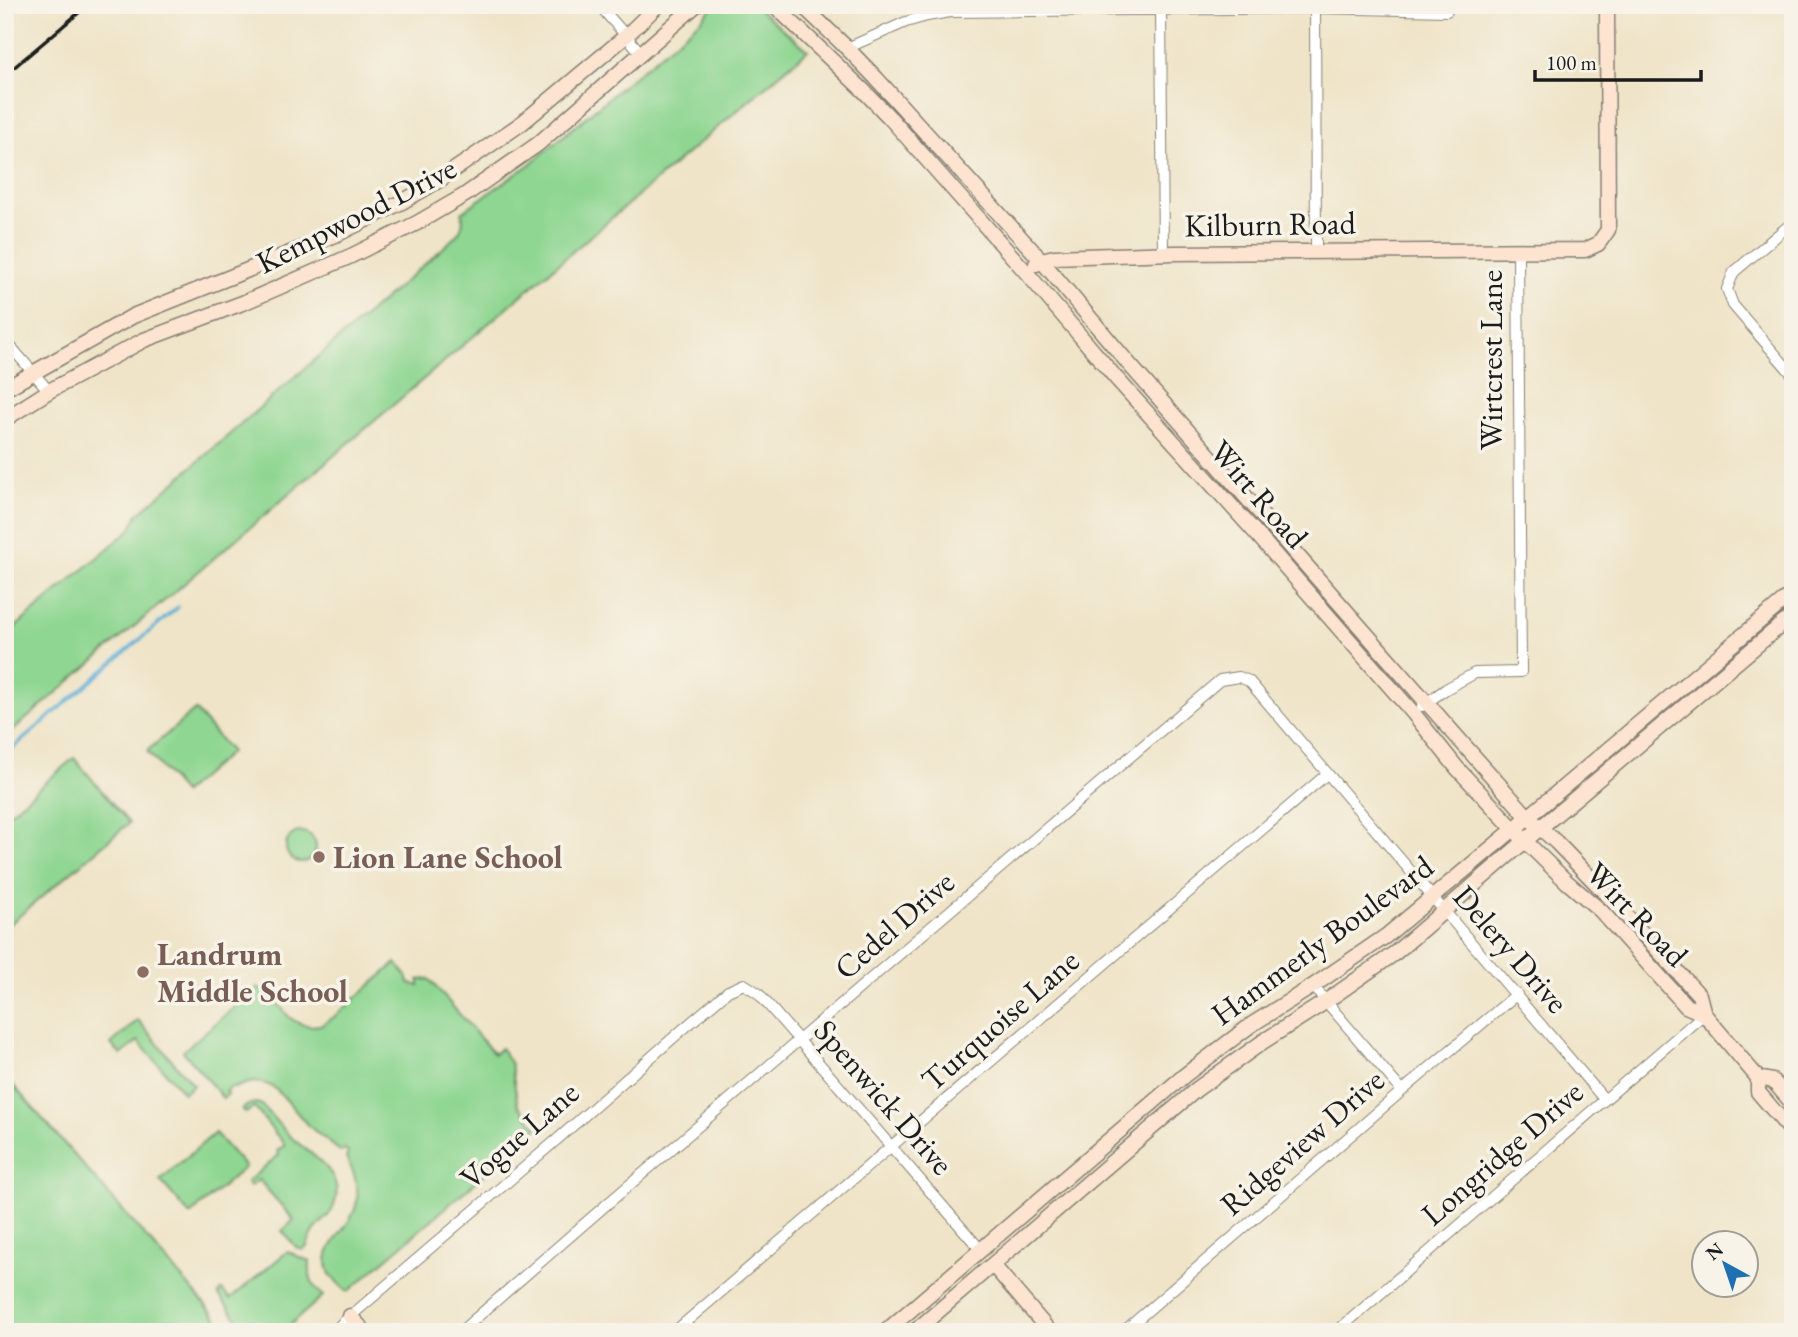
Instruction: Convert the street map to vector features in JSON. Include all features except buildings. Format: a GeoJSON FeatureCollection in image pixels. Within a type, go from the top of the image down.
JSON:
{"type":"FeatureCollection","features":[{"type":"Feature","properties":{"kind":"main road","name":"Kempwood Drive"},"geometry":{"type":"LineString","coordinates":[[5,389],[133,316],[340,233],[438,181],[522,123],[626,36],[658,5]]}},
{"type":"Feature","properties":{"kind":"main road","name":"Kempwood Drive"},"geometry":{"type":"LineString","coordinates":[[5,419],[49,391],[144,340],[296,281],[417,223],[464,195],[538,144],[696,5]]}},
{"type":"Feature","properties":{"kind":"main road","name":"Wirt Road"},"geometry":{"type":"LineString","coordinates":[[774,5],[864,91],[1196,465],[1457,768],[1525,841],[1601,911],[1686,1006],[1704,1014]]}},
{"type":"Feature","properties":{"kind":"main road","name":"Wirt Road"},"geometry":{"type":"LineString","coordinates":[[802,5],[848,48],[1041,260],[1425,703],[1528,817],[1613,901],[1699,995],[1704,1014],[1758,1078],[1758,1092],[1793,1133]]}},
{"type":"Feature","properties":{"kind":"main road","name":"Wirtcrest Lane"},"geometry":{"type":"LineString","coordinates":[[1518,250],[1585,250],[1598,244],[1608,230],[1608,5]]}},
{"type":"Feature","properties":{"kind":"main road","name":"Kilburn Road"},"geometry":{"type":"LineString","coordinates":[[1041,260],[1054,257],[1163,254],[1518,250]]}},
{"type":"Feature","properties":{"kind":"main road"},"geometry":{"type":"LineString","coordinates":[[1026,272],[1041,260]]}},
{"type":"Feature","properties":{"kind":"main road","name":"Hammerly Boulevard"},"geometry":{"type":"LineString","coordinates":[[885,1332],[1185,1075],[1251,1025],[1386,936],[1787,597]]}},
{"type":"Feature","properties":{"kind":"main road","name":"Hammerly Boulevard"},"geometry":{"type":"LineString","coordinates":[[914,1332],[1198,1089],[1395,953],[1793,615]]}},
{"type":"Feature","properties":{"kind":"main road"},"geometry":{"type":"LineString","coordinates":[[1663,703],[1674,715]]}},
{"type":"Feature","properties":{"kind":"main road","name":"Wirt Road"},"geometry":{"type":"LineString","coordinates":[[1758,1078],[1773,1080],[1793,1104]]}},
{"type":"Feature","properties":{"kind":"main road"},"geometry":{"type":"LineString","coordinates":[[1162,1095],[1174,1110]]}},
{"type":"Feature","properties":{"kind":"main road"},"geometry":{"type":"LineString","coordinates":[[1028,1208],[1012,1234],[997,1246],[992,1254],[993,1265],[1050,1332]]}},
{"type":"Feature","properties":{"kind":"main road"},"geometry":{"type":"LineString","coordinates":[[940,1310],[961,1279],[978,1262],[980,1249]]}},
{"type":"Feature","properties":{"kind":"main road"},"geometry":{"type":"LineString","coordinates":[[350,1316],[365,1332]]}},
{"type":"Feature","properties":{"kind":"street"},"geometry":{"type":"LineString","coordinates":[[599,5],[640,52]]}},
{"type":"Feature","properties":{"kind":"street"},"geometry":{"type":"LineString","coordinates":[[848,48],[906,22],[950,12],[1315,7],[1447,11]]}},
{"type":"Feature","properties":{"kind":"street"},"geometry":{"type":"LineString","coordinates":[[1315,7],[1316,252]]}},
{"type":"Feature","properties":{"kind":"street"},"geometry":{"type":"LineString","coordinates":[[1161,8],[1163,254]]}},
{"type":"Feature","properties":{"kind":"street"},"geometry":{"type":"LineString","coordinates":[[1793,222],[1734,272],[1727,289],[1733,305],[1793,375]]}},
{"type":"Feature","properties":{"kind":"street","name":"Wirtcrest Lane"},"geometry":{"type":"LineString","coordinates":[[1413,714],[1446,689],[1475,673],[1521,672],[1518,250]]}},
{"type":"Feature","properties":{"kind":"street"},"geometry":{"type":"LineString","coordinates":[[5,340],[49,391]]}},
{"type":"Feature","properties":{"kind":"street"},"geometry":{"type":"LineString","coordinates":[[1787,597],[1793,615]]}},
{"type":"Feature","properties":{"kind":"street","name":"Delery Drive"},"geometry":{"type":"LineString","coordinates":[[1239,677],[1249,681],[1604,1099]]}},
{"type":"Feature","properties":{"kind":"street","name":"Cedel Drive"},"geometry":{"type":"LineString","coordinates":[[460,1332],[1220,680],[1239,677]]}},
{"type":"Feature","properties":{"kind":"street","name":"Turquoise Lane"},"geometry":{"type":"LineString","coordinates":[[674,1332],[1328,774]]}},
{"type":"Feature","properties":{"kind":"street","name":"Spenwick Drive"},"geometry":{"type":"LineString","coordinates":[[744,984],[758,993],[980,1249]]}},
{"type":"Feature","properties":{"kind":"street","name":"Vogue Lane"},"geometry":{"type":"LineString","coordinates":[[332,1332],[671,1039],[728,991],[744,984]]}},
{"type":"Feature","properties":{"kind":"street"},"geometry":{"type":"LineString","coordinates":[[1313,986],[1402,1091]]}},
{"type":"Feature","properties":{"kind":"street","name":"Ridgeview Drive"},"geometry":{"type":"LineString","coordinates":[[1123,1332],[1517,994]]}},
{"type":"Feature","properties":{"kind":"street","name":"Longridge Drive"},"geometry":{"type":"LineString","coordinates":[[1336,1332],[1704,1014]]}},
{"type":"Feature","properties":{"kind":"green space"},"geometry":{"type":"Polygon","coordinates":[[[714,5],[754,5],[808,50],[5,737],[5,636],[131,529],[138,514],[455,237],[461,229],[462,212],[530,164],[701,20],[714,5]]]}},
{"type":"Feature","properties":{"kind":"green space"},"geometry":{"type":"Polygon","coordinates":[[[195,710],[231,752],[183,793],[147,751],[195,710]]]}},
{"type":"Feature","properties":{"kind":"green space"},"geometry":{"type":"Polygon","coordinates":[[[74,758],[129,823],[5,928],[5,817],[74,758]]]}},
{"type":"Feature","properties":{"kind":"green space"},"geometry":{"type":"Polygon","coordinates":[[[301,832],[312,836],[316,847],[312,858],[301,862],[290,858],[286,847],[290,836],[301,832]]]}},
{"type":"Feature","properties":{"kind":"green space"},"geometry":{"type":"Polygon","coordinates":[[[396,963],[407,976],[409,983],[419,986],[419,980],[429,979],[494,1054],[501,1048],[511,1064],[518,1105],[538,1128],[348,1292],[332,1277],[327,1258],[334,1242],[351,1218],[357,1202],[356,1182],[346,1158],[348,1153],[345,1149],[341,1152],[315,1131],[284,1097],[268,1085],[259,1082],[235,1088],[233,1086],[226,1091],[228,1094],[223,1098],[183,1051],[257,988],[271,995],[289,1017],[298,1023],[321,1025],[334,1017],[396,963]]]}},
{"type":"Feature","properties":{"kind":"green space"},"geometry":{"type":"Polygon","coordinates":[[[138,1020],[193,1085],[184,1093],[138,1041],[121,1055],[111,1044],[138,1020]]]}},
{"type":"Feature","properties":{"kind":"green space"},"geometry":{"type":"Polygon","coordinates":[[[5,1076],[229,1332],[5,1332],[5,1076]]]}},
{"type":"Feature","properties":{"kind":"green space"},"geometry":{"type":"Polygon","coordinates":[[[257,1103],[326,1167],[336,1185],[331,1212],[315,1230],[303,1250],[297,1248],[282,1231],[294,1220],[259,1180],[250,1186],[247,1182],[279,1155],[277,1151],[285,1145],[254,1107],[246,1113],[242,1109],[257,1103]]]}},
{"type":"Feature","properties":{"kind":"green space"},"geometry":{"type":"Polygon","coordinates":[[[215,1133],[245,1167],[190,1215],[160,1180],[215,1133]]]}},
{"type":"Feature","properties":{"kind":"green space"},"geometry":{"type":"Polygon","coordinates":[[[288,1251],[310,1261],[311,1280],[323,1296],[282,1332],[257,1332],[249,1322],[238,1320],[218,1294],[222,1290],[230,1299],[288,1251]]]}},
{"type":"Feature","properties":{"kind":"waterway"},"geometry":{"type":"LineString","coordinates":[[5,755],[178,607]]}},
{"type":"Feature","properties":{"kind":"railway"},"geometry":{"type":"LineString","coordinates":[[5,75],[88,5]]}},
{"type":"Feature","properties":{"kind":"place","name":"Lion Lane School"},"geometry":{"type":"Point","coordinates":[319,857]}},
{"type":"Feature","properties":{"kind":"place","name":"Landrum Middle School"},"geometry":{"type":"Point","coordinates":[143,972]}}]}
